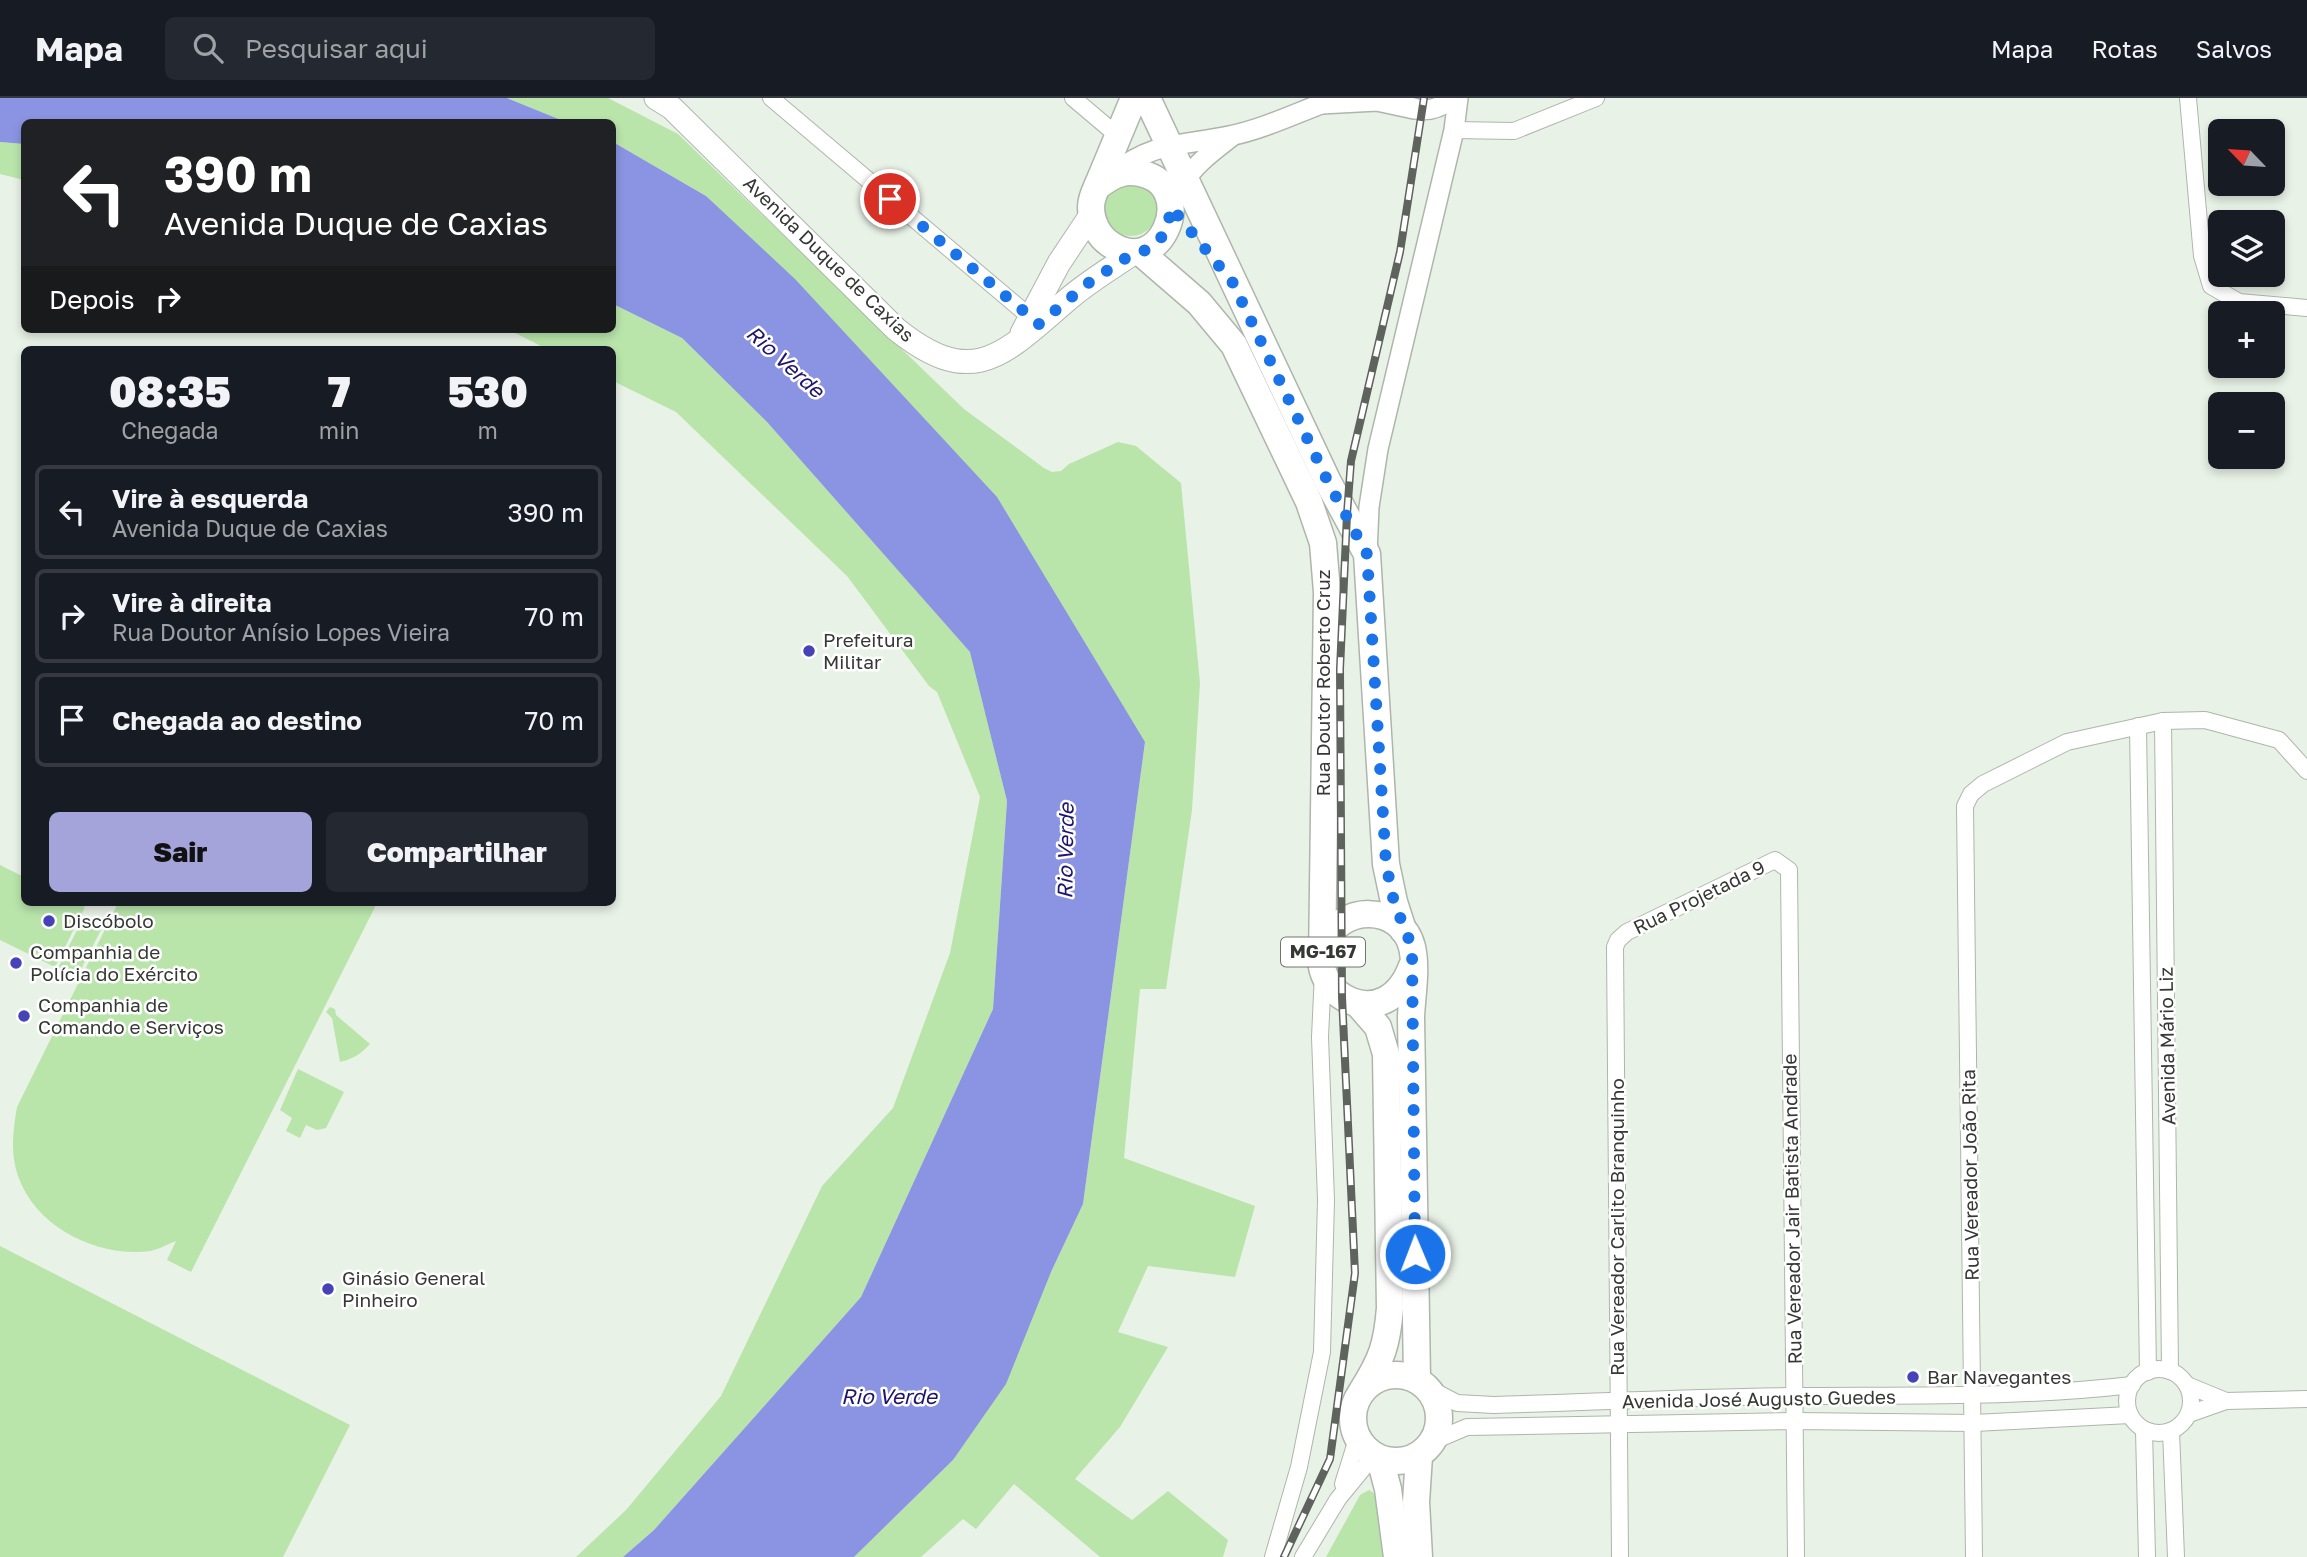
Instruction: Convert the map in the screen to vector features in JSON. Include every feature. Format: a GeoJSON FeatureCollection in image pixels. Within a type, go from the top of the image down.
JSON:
{"type":"FeatureCollection","features":[{"type":"Feature","properties":{"kind":"main road","name":"Avenida Duque de Caxias"},"geometry":{"type":"LineString","coordinates":[[670,101],[897,329],[915,344],[939,357],[965,363],[986,360],[1003,352],[1020,339],[1034,321],[1059,264],[1091,215],[1093,194],[1106,180],[1118,136],[1134,98]]}},
{"type":"Feature","properties":{"kind":"main road"},"geometry":{"type":"LineString","coordinates":[[1147,98],[1328,482],[1367,554],[1386,864],[1394,902],[1412,947],[1411,1017],[1424,1384],[1441,1415],[1427,1448],[1416,1502],[1419,1557]]}},
{"type":"Feature","properties":{"kind":"main road"},"geometry":{"type":"LineString","coordinates":[[1106,180],[1132,171],[1150,176],[1164,189],[1171,207],[1233,283]]}},
{"type":"Feature","properties":{"kind":"main road","name":"Avenida Duque de Caxias"},"geometry":{"type":"LineString","coordinates":[[1034,321],[1087,284],[1157,243],[1168,227],[1171,207]]}},
{"type":"Feature","properties":{"kind":"main road"},"geometry":{"type":"LineString","coordinates":[[1091,215],[1096,229],[1105,241],[1117,250],[1136,253]]}},
{"type":"Feature","properties":{"kind":"main road","name":"Rua Doutor Roberto Cruz"},"geometry":{"type":"LineString","coordinates":[[1136,253],[1199,303],[1234,345],[1309,502],[1323,543],[1327,592],[1322,965]]}},
{"type":"Feature","properties":{"kind":"main road","name":"MG-167"},"geometry":{"type":"LineString","coordinates":[[1362,1391],[1381,1361],[1388,1335],[1390,1308],[1386,1054],[1378,1027],[1358,1004],[1342,997],[1328,982],[1322,965],[1323,946],[1330,932],[1341,921],[1357,914],[1374,913],[1390,919],[1404,930]]}},
{"type":"Feature","properties":{"kind":"main road"},"geometry":{"type":"LineString","coordinates":[[1358,1004],[1377,1004],[1393,996],[1406,983],[1412,966]]}},
{"type":"Feature","properties":{"kind":"main road"},"geometry":{"type":"LineString","coordinates":[[1397,1557],[1388,1489],[1371,1450],[1354,1429],[1353,1409],[1362,1391],[1377,1378],[1397,1373],[1424,1384]]}},
{"type":"Feature","properties":{"kind":"main road"},"geometry":{"type":"LineString","coordinates":[[1371,1450],[1400,1462],[1427,1448]]}},
{"type":"Feature","properties":{"kind":"street"},"geometry":{"type":"LineString","coordinates":[[771,98],[1034,321]]}},
{"type":"Feature","properties":{"kind":"street"},"geometry":{"type":"LineString","coordinates":[[1073,98],[1118,136]]}},
{"type":"Feature","properties":{"kind":"street"},"geometry":{"type":"LineString","coordinates":[[1396,98],[1444,120],[1454,130],[1514,131],[1596,98]]}},
{"type":"Feature","properties":{"kind":"street"},"geometry":{"type":"LineString","coordinates":[[1106,180],[1142,153],[1231,136],[1326,101],[1377,101],[1420,110],[1436,108],[1452,98]]}},
{"type":"Feature","properties":{"kind":"street"},"geometry":{"type":"LineString","coordinates":[[1367,554],[1369,507],[1378,449],[1454,130],[1458,98]]}},
{"type":"Feature","properties":{"kind":"street"},"geometry":{"type":"LineString","coordinates":[[2188,98],[2202,256],[2211,286],[2239,302],[2307,308]]}},
{"type":"Feature","properties":{"kind":"street"},"geometry":{"type":"LineString","coordinates":[[1171,207],[1186,177],[1231,136]]}},
{"type":"Feature","properties":{"kind":"street"},"geometry":{"type":"LineString","coordinates":[[2138,726],[2205,720],[2278,740],[2307,771]]}},
{"type":"Feature","properties":{"kind":"street","name":"Avenida Mário Liz"},"geometry":{"type":"LineString","coordinates":[[2164,722],[2170,1371]]}},
{"type":"Feature","properties":{"kind":"street","name":"Avenida Mário Liz"},"geometry":{"type":"LineString","coordinates":[[2138,726],[2148,1372]]}},
{"type":"Feature","properties":{"kind":"street","name":"Rua Vereador João Rita"},"geometry":{"type":"LineString","coordinates":[[1974,1557],[1965,806],[1970,794],[1983,784],[2067,742],[2138,726]]}},
{"type":"Feature","properties":{"kind":"street","name":"Rua Projetada 9"},"geometry":{"type":"LineString","coordinates":[[1618,940],[1627,932],[1774,860],[1782,864]]}},
{"type":"Feature","properties":{"kind":"street","name":"Rua Vereador Jair Batista Andrade"},"geometry":{"type":"LineString","coordinates":[[1782,864],[1789,870],[1796,1557]]}},
{"type":"Feature","properties":{"kind":"street","name":"Rua Vereador Carlito Branquinho"},"geometry":{"type":"LineString","coordinates":[[1618,940],[1615,947],[1620,1557]]}},
{"type":"Feature","properties":{"kind":"street","name":"Rua Doutor Roberto Cruz"},"geometry":{"type":"LineString","coordinates":[[1273,1557],[1302,1455],[1322,1352],[1326,1200],[1320,1037],[1322,965]]}},
{"type":"Feature","properties":{"kind":"street"},"geometry":{"type":"LineString","coordinates":[[2170,1371],[2187,1385],[2191,1395],[2189,1414],[2179,1427],[2171,1431],[2153,1433],[2144,1430],[2130,1415],[2128,1395],[2132,1385],[2138,1377],[2148,1372],[2170,1371]]}},
{"type":"Feature","properties":{"kind":"street","name":"Avenida José Augusto Guedes"},"geometry":{"type":"LineString","coordinates":[[1424,1384],[1457,1403],[1494,1405],[1794,1396],[1972,1396],[2096,1390],[2132,1385]]}},
{"type":"Feature","properties":{"kind":"street"},"geometry":{"type":"LineString","coordinates":[[2187,1385],[2226,1402]]}},
{"type":"Feature","properties":{"kind":"street"},"geometry":{"type":"LineString","coordinates":[[2189,1414],[2226,1402],[2307,1399]]}},
{"type":"Feature","properties":{"kind":"street","name":"Avenida José Augusto Guedes"},"geometry":{"type":"LineString","coordinates":[[1427,1448],[1467,1427],[1795,1421],[1974,1423],[2130,1415]]}},
{"type":"Feature","properties":{"kind":"street"},"geometry":{"type":"LineString","coordinates":[[2144,1430],[2147,1557]]}},
{"type":"Feature","properties":{"kind":"street"},"geometry":{"type":"LineString","coordinates":[[2171,1431],[2176,1557]]}},
{"type":"Feature","properties":{"kind":"street"},"geometry":{"type":"LineString","coordinates":[[1303,1557],[1371,1450]]}},
{"type":"Feature","properties":{"kind":"street"},"geometry":{"type":"LineString","coordinates":[[1338,1499],[1371,1450]]}},
{"type":"Feature","properties":{"kind":"green space"},"geometry":{"type":"Polygon","coordinates":[[[507,98],[608,98],[678,134],[964,409],[1044,468],[1052,472],[1061,471],[1069,464],[1118,442],[1136,446],[1181,483],[1200,683],[1192,810],[1166,989],[1140,989],[1124,1158],[1255,1206],[1235,1277],[1148,1266],[1118,1332],[1168,1347],[1120,1427],[1075,1479],[1132,1520],[1168,1491],[1228,1540],[1223,1557],[1100,1557],[1014,1484],[976,1529],[963,1519],[921,1557],[854,1557],[953,1460],[1051,1272],[1083,1204],[1145,742],[706,196],[616,144],[616,119],[559,119],[507,98]]]}},
{"type":"Feature","properties":{"kind":"green space"},"geometry":{"type":"Polygon","coordinates":[[[0,142],[21,144],[21,179],[0,174],[0,142]]]}},
{"type":"Feature","properties":{"kind":"green space"},"geometry":{"type":"Polygon","coordinates":[[[1131,182],[1150,190],[1158,209],[1150,228],[1131,236],[1112,228],[1104,209],[1112,190],[1131,182]]]}},
{"type":"Feature","properties":{"kind":"green space"},"geometry":{"type":"Polygon","coordinates":[[[616,305],[682,338],[767,422],[971,653],[1007,801],[993,1009],[861,1297],[654,1530],[623,1557],[576,1557],[626,1510],[721,1396],[822,1186],[893,1108],[950,953],[980,797],[937,692],[929,686],[847,576],[676,412],[616,382],[616,346],[541,346],[515,333],[616,333],[616,305]]]}},
{"type":"Feature","properties":{"kind":"green space"},"geometry":{"type":"Polygon","coordinates":[[[0,865],[21,876],[21,906],[85,907],[55,967],[0,940],[0,865]]]}},
{"type":"Feature","properties":{"kind":"green space"},"geometry":{"type":"Polygon","coordinates":[[[117,906],[375,906],[191,1272],[167,1260],[176,1241],[151,1251],[110,1250],[71,1236],[39,1211],[27,1194],[15,1167],[13,1142],[17,1107],[117,906]]]}},
{"type":"Feature","properties":{"kind":"green space"},"geometry":{"type":"Polygon","coordinates":[[[83,918],[102,928],[77,977],[58,968],[83,918]]]}},
{"type":"Feature","properties":{"kind":"green space"},"geometry":{"type":"Polygon","coordinates":[[[330,1007],[370,1044],[356,1056],[340,1062],[332,1018],[326,1012],[330,1007]]]}},
{"type":"Feature","properties":{"kind":"green space"},"geometry":{"type":"Polygon","coordinates":[[[298,1069],[344,1092],[326,1128],[317,1130],[306,1125],[300,1138],[286,1131],[292,1118],[280,1110],[298,1069]]]}},
{"type":"Feature","properties":{"kind":"green space"},"geometry":{"type":"Polygon","coordinates":[[[0,1246],[350,1425],[283,1557],[0,1557],[0,1246]]]}},
{"type":"Feature","properties":{"kind":"green space"},"geometry":{"type":"Polygon","coordinates":[[[1369,1490],[1380,1502],[1383,1511],[1387,1557],[1326,1557],[1360,1495],[1369,1490]]]}},
{"type":"Feature","properties":{"kind":"water"},"geometry":{"type":"Polygon","coordinates":[[[0,98],[507,98],[559,119],[21,119],[21,144],[0,142],[0,98]]]}},
{"type":"Feature","properties":{"kind":"water","name":"Rio Verde"},"geometry":{"type":"Polygon","coordinates":[[[616,144],[706,196],[795,279],[997,497],[1145,742],[1083,1204],[1051,1272],[1006,1384],[953,1460],[854,1557],[623,1557],[654,1530],[861,1297],[993,1009],[1007,801],[970,652],[767,422],[682,338],[616,305],[616,144]]]}},
{"type":"Feature","properties":{"kind":"railway"},"geometry":{"type":"LineString","coordinates":[[1284,1557],[1330,1459],[1355,1273],[1342,997],[1340,669],[1347,514],[1351,461],[1400,252],[1424,98]]}},
{"type":"Feature","properties":{"kind":"place","name":"Prefeitura Militar"},"geometry":{"type":"Point","coordinates":[809,651]}},
{"type":"Feature","properties":{"kind":"place","name":"Discóbolo"},"geometry":{"type":"Point","coordinates":[49,921]}},
{"type":"Feature","properties":{"kind":"place","name":"Companhia de Polícia do Exército"},"geometry":{"type":"Point","coordinates":[16,963]}},
{"type":"Feature","properties":{"kind":"place","name":"Companhia de Comando e Serviços"},"geometry":{"type":"Point","coordinates":[24,1016]}},
{"type":"Feature","properties":{"kind":"place","name":"Ginásio General Pinheiro"},"geometry":{"type":"Point","coordinates":[328,1289]}},
{"type":"Feature","properties":{"kind":"place","name":"Bar Navegantes"},"geometry":{"type":"Point","coordinates":[1913,1377]}},
{"type":"Feature","properties":{"kind":"route"},"geometry":{"type":"LineString","coordinates":[[890,199],[1039,324],[1087,284],[1132,254],[1157,243],[1168,227],[1171,207],[1233,283],[1328,482],[1367,554],[1386,864],[1394,902],[1412,947],[1415,1254]]}}]}
